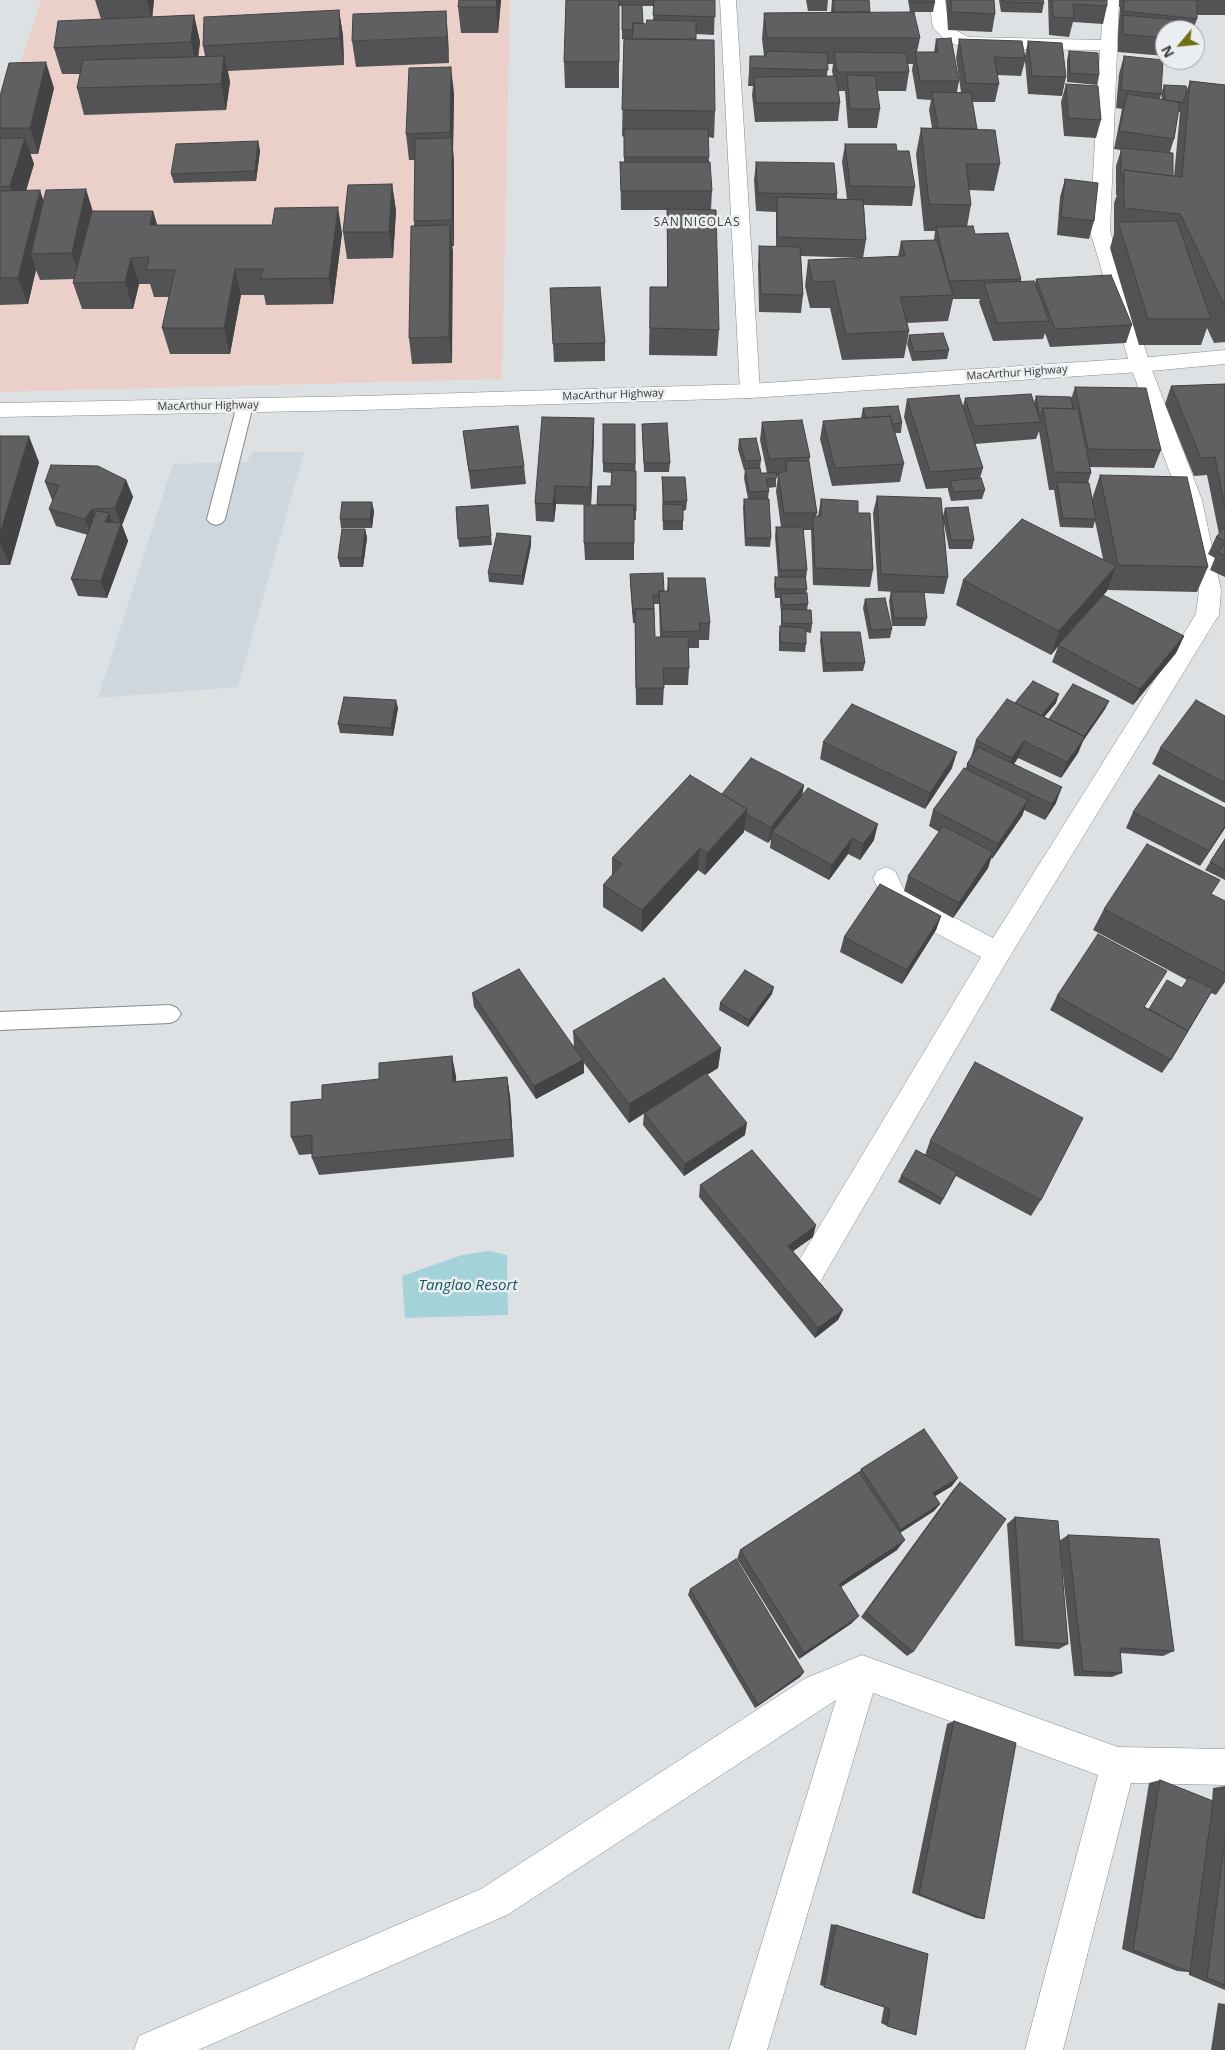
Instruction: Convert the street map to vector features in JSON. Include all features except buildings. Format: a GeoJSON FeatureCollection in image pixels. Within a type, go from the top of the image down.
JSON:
{"type":"FeatureCollection","features":[{"type":"Feature","properties":{"kind":"main road"},"geometry":{"type":"LineString","coordinates":[[728,0],[750,391]]}},
{"type":"Feature","properties":{"kind":"main road"},"geometry":{"type":"LineString","coordinates":[[937,0],[941,28],[954,38],[965,42],[983,44],[1108,45]]}},
{"type":"Feature","properties":{"kind":"main road"},"geometry":{"type":"LineString","coordinates":[[808,1272],[998,953],[1207,616],[1210,590],[1191,500],[1140,365],[1100,231],[1108,45],[1112,0]]}},
{"type":"Feature","properties":{"kind":"main road","name":"MacArthur Highway"},"geometry":{"type":"LineString","coordinates":[[0,410],[245,406],[750,391],[1140,365],[1225,357]]}},
{"type":"Feature","properties":{"kind":"main road"},"geometry":{"type":"LineString","coordinates":[[886,878],[893,895],[901,902],[998,953]]}},
{"type":"Feature","properties":{"kind":"main road"},"geometry":{"type":"LineString","coordinates":[[748,2050],[862,1672]]}},
{"type":"Feature","properties":{"kind":"main road"},"geometry":{"type":"LineString","coordinates":[[165,2048],[494,1902],[818,1690],[862,1672],[1118,1765],[1225,1767]]}},
{"type":"Feature","properties":{"kind":"main road"},"geometry":{"type":"LineString","coordinates":[[1044,2050],[1118,1765]]}},
{"type":"Feature","properties":{"kind":"lane"},"geometry":{"type":"LineString","coordinates":[[216,519],[245,406]]}},
{"type":"Feature","properties":{"kind":"lane"},"geometry":{"type":"LineString","coordinates":[[0,1021],[170,1014]]}},
{"type":"Feature","properties":{"kind":"shaded area"},"geometry":{"type":"Polygon","coordinates":[[[41,0],[510,0],[502,379],[0,392],[0,126],[41,0]]]}},
{"type":"Feature","properties":{"kind":"shaded area"},"geometry":{"type":"Polygon","coordinates":[[[252,452],[304,452],[238,687],[98,698],[173,464],[247,462],[252,452]]]}},
{"type":"Feature","properties":{"kind":"water","name":"Tanglao Resort"},"geometry":{"type":"Polygon","coordinates":[[[489,1251],[507,1255],[508,1315],[405,1318],[402,1276],[462,1255],[489,1251]]]}},
{"type":"Feature","properties":{"kind":"district","name":"SAN NICOLAS"},"geometry":{"type":"Point","coordinates":[697,223]}}]}
